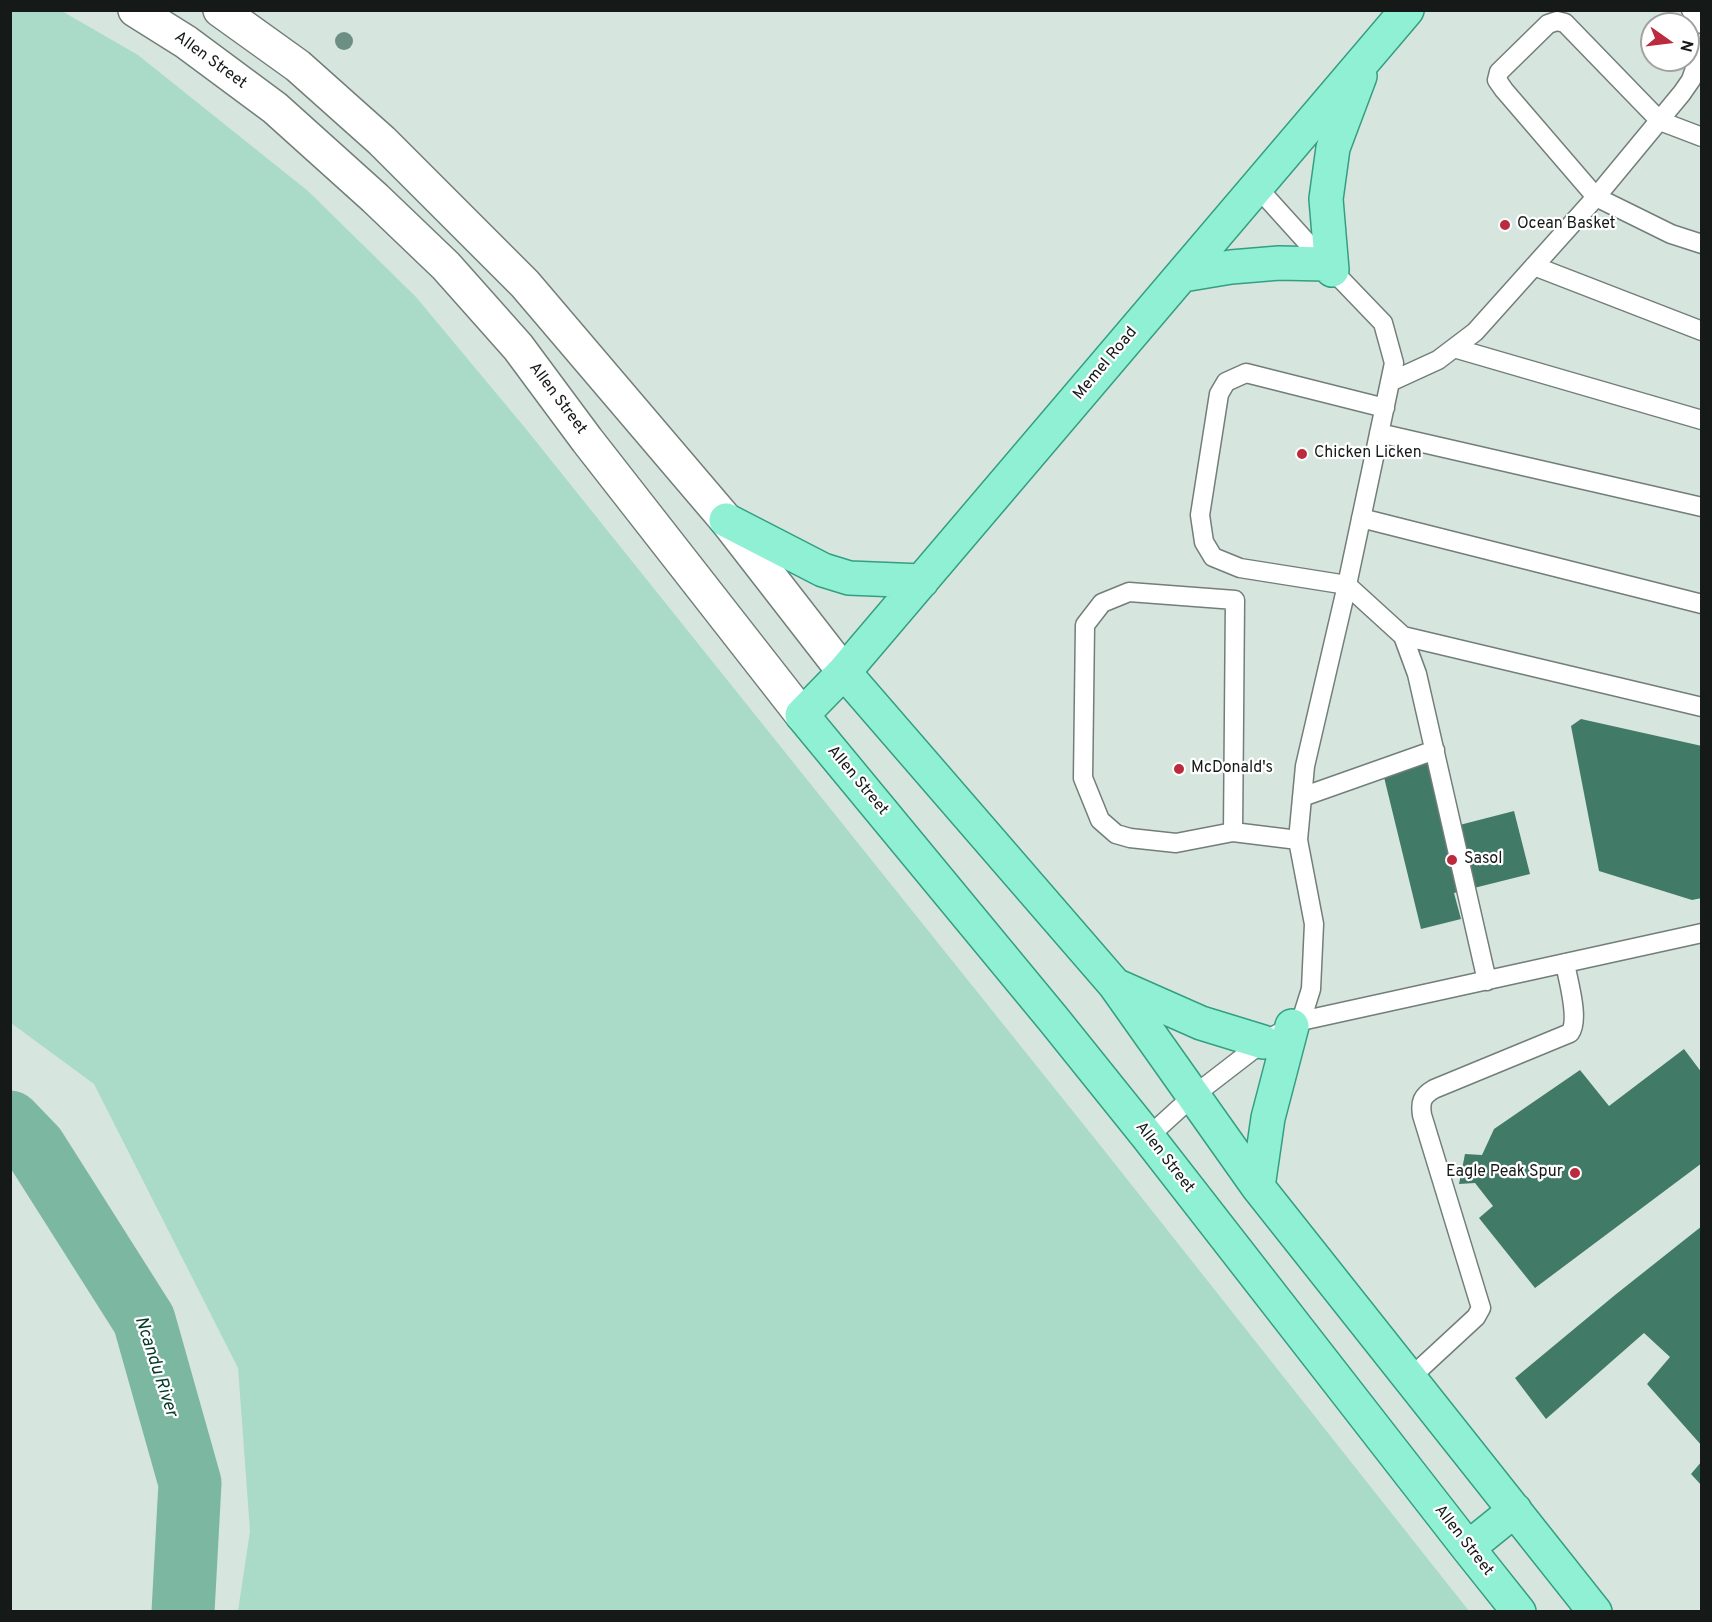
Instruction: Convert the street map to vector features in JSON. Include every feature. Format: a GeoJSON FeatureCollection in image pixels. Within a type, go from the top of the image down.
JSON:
{"type":"FeatureCollection","features":[{"type":"Feature","properties":{"kind":"main road","name":"Memel Road"},"geometry":{"type":"LineString","coordinates":[[802,715],[844,672],[1407,10]]}},
{"type":"Feature","properties":{"kind":"main road"},"geometry":{"type":"LineString","coordinates":[[1183,275],[1279,262],[1329,267],[1326,199],[1333,148],[1368,55]]}},
{"type":"Feature","properties":{"kind":"main road"},"geometry":{"type":"LineString","coordinates":[[726,520],[823,570],[849,578],[922,581]]}},
{"type":"Feature","properties":{"kind":"main road"},"geometry":{"type":"LineString","coordinates":[[844,672],[1116,985],[1258,1187],[1595,1611]]}},
{"type":"Feature","properties":{"kind":"main road","name":"Allen Street"},"geometry":{"type":"LineString","coordinates":[[802,715],[1148,1137],[1468,1548],[1520,1611]]}},
{"type":"Feature","properties":{"kind":"main road"},"geometry":{"type":"LineString","coordinates":[[1116,985],[1201,1023],[1263,1042]]}},
{"type":"Feature","properties":{"kind":"main road"},"geometry":{"type":"LineString","coordinates":[[1258,1187],[1269,1118],[1296,1024]]}},
{"type":"Feature","properties":{"kind":"main road"},"geometry":{"type":"LineString","coordinates":[[1468,1548],[1515,1510]]}},
{"type":"Feature","properties":{"kind":"street","name":"Allen Street"},"geometry":{"type":"LineString","coordinates":[[135,10],[186,42],[275,108],[446,266],[518,347],[587,440],[802,715]]}},
{"type":"Feature","properties":{"kind":"street"},"geometry":{"type":"LineString","coordinates":[[220,10],[298,66],[382,141],[525,284],[726,520],[844,672]]}},
{"type":"Feature","properties":{"kind":"lane"},"geometry":{"type":"LineString","coordinates":[[1691,10],[1701,24]]}},
{"type":"Feature","properties":{"kind":"lane"},"geometry":{"type":"LineString","coordinates":[[1701,137],[1660,121],[1565,22],[1557,21],[1548,24],[1499,72],[1497,80],[1504,90],[1596,197],[1671,234],[1701,244]]}},
{"type":"Feature","properties":{"kind":"lane"},"geometry":{"type":"LineString","coordinates":[[1390,382],[1438,360],[1475,332],[1596,197],[1660,121],[1691,80],[1701,48]]}},
{"type":"Feature","properties":{"kind":"lane"},"geometry":{"type":"LineString","coordinates":[[1257,187],[1383,323],[1394,363],[1347,585],[1305,766],[1298,840],[1314,924],[1311,989],[1296,1024]]}},
{"type":"Feature","properties":{"kind":"lane"},"geometry":{"type":"LineString","coordinates":[[1534,266],[1701,331]]}},
{"type":"Feature","properties":{"kind":"lane"},"geometry":{"type":"LineString","coordinates":[[1454,348],[1701,420]]}},
{"type":"Feature","properties":{"kind":"lane"},"geometry":{"type":"LineString","coordinates":[[1384,408],[1246,374],[1226,382],[1219,394],[1200,515],[1204,542],[1213,557],[1240,568],[1347,585],[1404,636],[1418,674],[1487,981]]}},
{"type":"Feature","properties":{"kind":"lane"},"geometry":{"type":"LineString","coordinates":[[1379,433],[1701,507]]}},
{"type":"Feature","properties":{"kind":"lane"},"geometry":{"type":"LineString","coordinates":[[1361,518],[1701,604]]}},
{"type":"Feature","properties":{"kind":"lane"},"geometry":{"type":"LineString","coordinates":[[1233,832],[1235,600],[1240,568]]}},
{"type":"Feature","properties":{"kind":"lane"},"geometry":{"type":"LineString","coordinates":[[1235,600],[1129,592],[1102,603],[1084,625],[1083,778],[1100,820],[1116,834],[1130,838],[1176,843],[1233,832],[1298,840]]}},
{"type":"Feature","properties":{"kind":"lane"},"geometry":{"type":"LineString","coordinates":[[1404,636],[1701,708]]}},
{"type":"Feature","properties":{"kind":"lane"},"geometry":{"type":"LineString","coordinates":[[1302,797],[1436,750]]}},
{"type":"Feature","properties":{"kind":"lane"},"geometry":{"type":"LineString","coordinates":[[1148,1137],[1193,1096],[1263,1042],[1296,1024],[1701,933]]}},
{"type":"Feature","properties":{"kind":"lane"},"geometry":{"type":"LineString","coordinates":[[1410,1378],[1476,1317],[1481,1308],[1420,1104],[1424,1095],[1434,1089],[1570,1033],[1575,1017],[1565,963]]}},
{"type":"Feature","properties":{"kind":"green space"},"geometry":{"type":"Polygon","coordinates":[[[60,10],[138,55],[308,191],[416,297],[526,429],[1100,1145],[1469,1611],[238,1611],[250,1531],[238,1368],[94,1084],[11,1023],[11,11],[60,10]]]}},
{"type":"Feature","properties":{"kind":"building"},"geometry":{"type":"Polygon","coordinates":[[[1581,719],[1702,746],[1702,898],[1692,900],[1599,871],[1571,726],[1581,719]]]}},
{"type":"Feature","properties":{"kind":"building"},"geometry":{"type":"Polygon","coordinates":[[[1428,763],[1444,829],[1514,811],[1530,874],[1454,893],[1461,919],[1421,929],[1383,773],[1428,763]]]}},
{"type":"Feature","properties":{"kind":"building","name":"Eagle Peak Spur"},"geometry":{"type":"Polygon","coordinates":[[[1684,1049],[1702,1073],[1702,1163],[1535,1288],[1479,1218],[1493,1206],[1475,1183],[1459,1184],[1465,1154],[1482,1155],[1494,1129],[1580,1070],[1609,1106],[1684,1049]]]}},
{"type":"Feature","properties":{"kind":"building"},"geometry":{"type":"Polygon","coordinates":[[[1702,1226],[1702,1446],[1647,1384],[1670,1357],[1644,1333],[1546,1419],[1515,1378],[1702,1226]]]}},
{"type":"Feature","properties":{"kind":"building"},"geometry":{"type":"Polygon","coordinates":[[[1702,1461],[1702,1486],[1691,1474],[1702,1461]]]}},
{"type":"Feature","properties":{"kind":"waterway","name":"Ncandu River"},"geometry":{"type":"LineString","coordinates":[[10,1122],[35,1148],[144,1320],[190,1483],[183,1612]]}},
{"type":"Feature","properties":{"kind":"place","name":"Ocean Basket"},"geometry":{"type":"Point","coordinates":[1505,225]}},
{"type":"Feature","properties":{"kind":"place","name":"Chicken Licken"},"geometry":{"type":"Point","coordinates":[1302,454]}},
{"type":"Feature","properties":{"kind":"place","name":"McDonald's"},"geometry":{"type":"Point","coordinates":[1179,769]}},
{"type":"Feature","properties":{"kind":"place","name":"Sasol"},"geometry":{"type":"Point","coordinates":[1452,860]}},
{"type":"Feature","properties":{"kind":"place","name":"Eagle Peak Spur"},"geometry":{"type":"Point","coordinates":[1575,1173]}}]}
